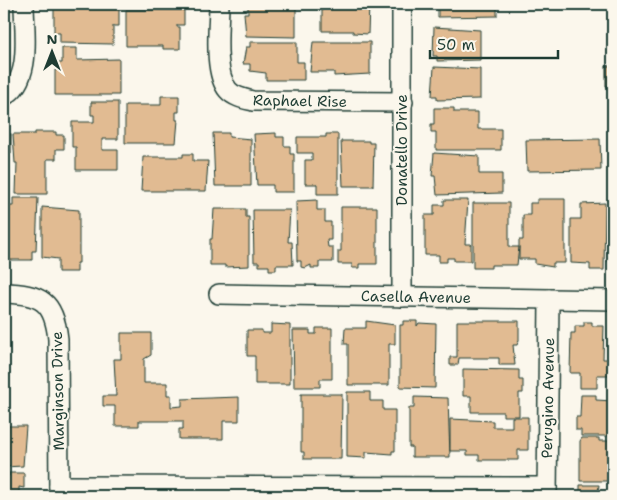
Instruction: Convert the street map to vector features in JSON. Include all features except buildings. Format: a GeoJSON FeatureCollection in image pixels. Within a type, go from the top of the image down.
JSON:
{"type":"FeatureCollection","features":[{"type":"Feature","properties":{"kind":"street"},"geometry":{"type":"LineString","coordinates":[[4,96],[11,92],[18,83],[22,71],[24,4]]}},
{"type":"Feature","properties":{"kind":"street","name":"Raphael Rise"},"geometry":{"type":"LineString","coordinates":[[219,4],[220,69],[229,90],[239,97],[253,101],[403,102]]}},
{"type":"Feature","properties":{"kind":"street","name":"Donatello Drive"},"geometry":{"type":"LineString","coordinates":[[402,4],[402,297]]}},
{"type":"Feature","properties":{"kind":"street","name":"Marginson Drive"},"geometry":{"type":"LineString","coordinates":[[4,293],[38,297],[50,307],[56,320],[58,339],[59,491]]}},
{"type":"Feature","properties":{"kind":"street","name":"Casella Avenue"},"geometry":{"type":"LineString","coordinates":[[220,294],[613,300]]}},
{"type":"Feature","properties":{"kind":"street","name":"Perugino Avenue"},"geometry":{"type":"LineString","coordinates":[[547,492],[549,299]]}},
{"type":"Feature","properties":{"kind":"street"},"geometry":{"type":"LineString","coordinates":[[59,491],[547,492]]}}]}
